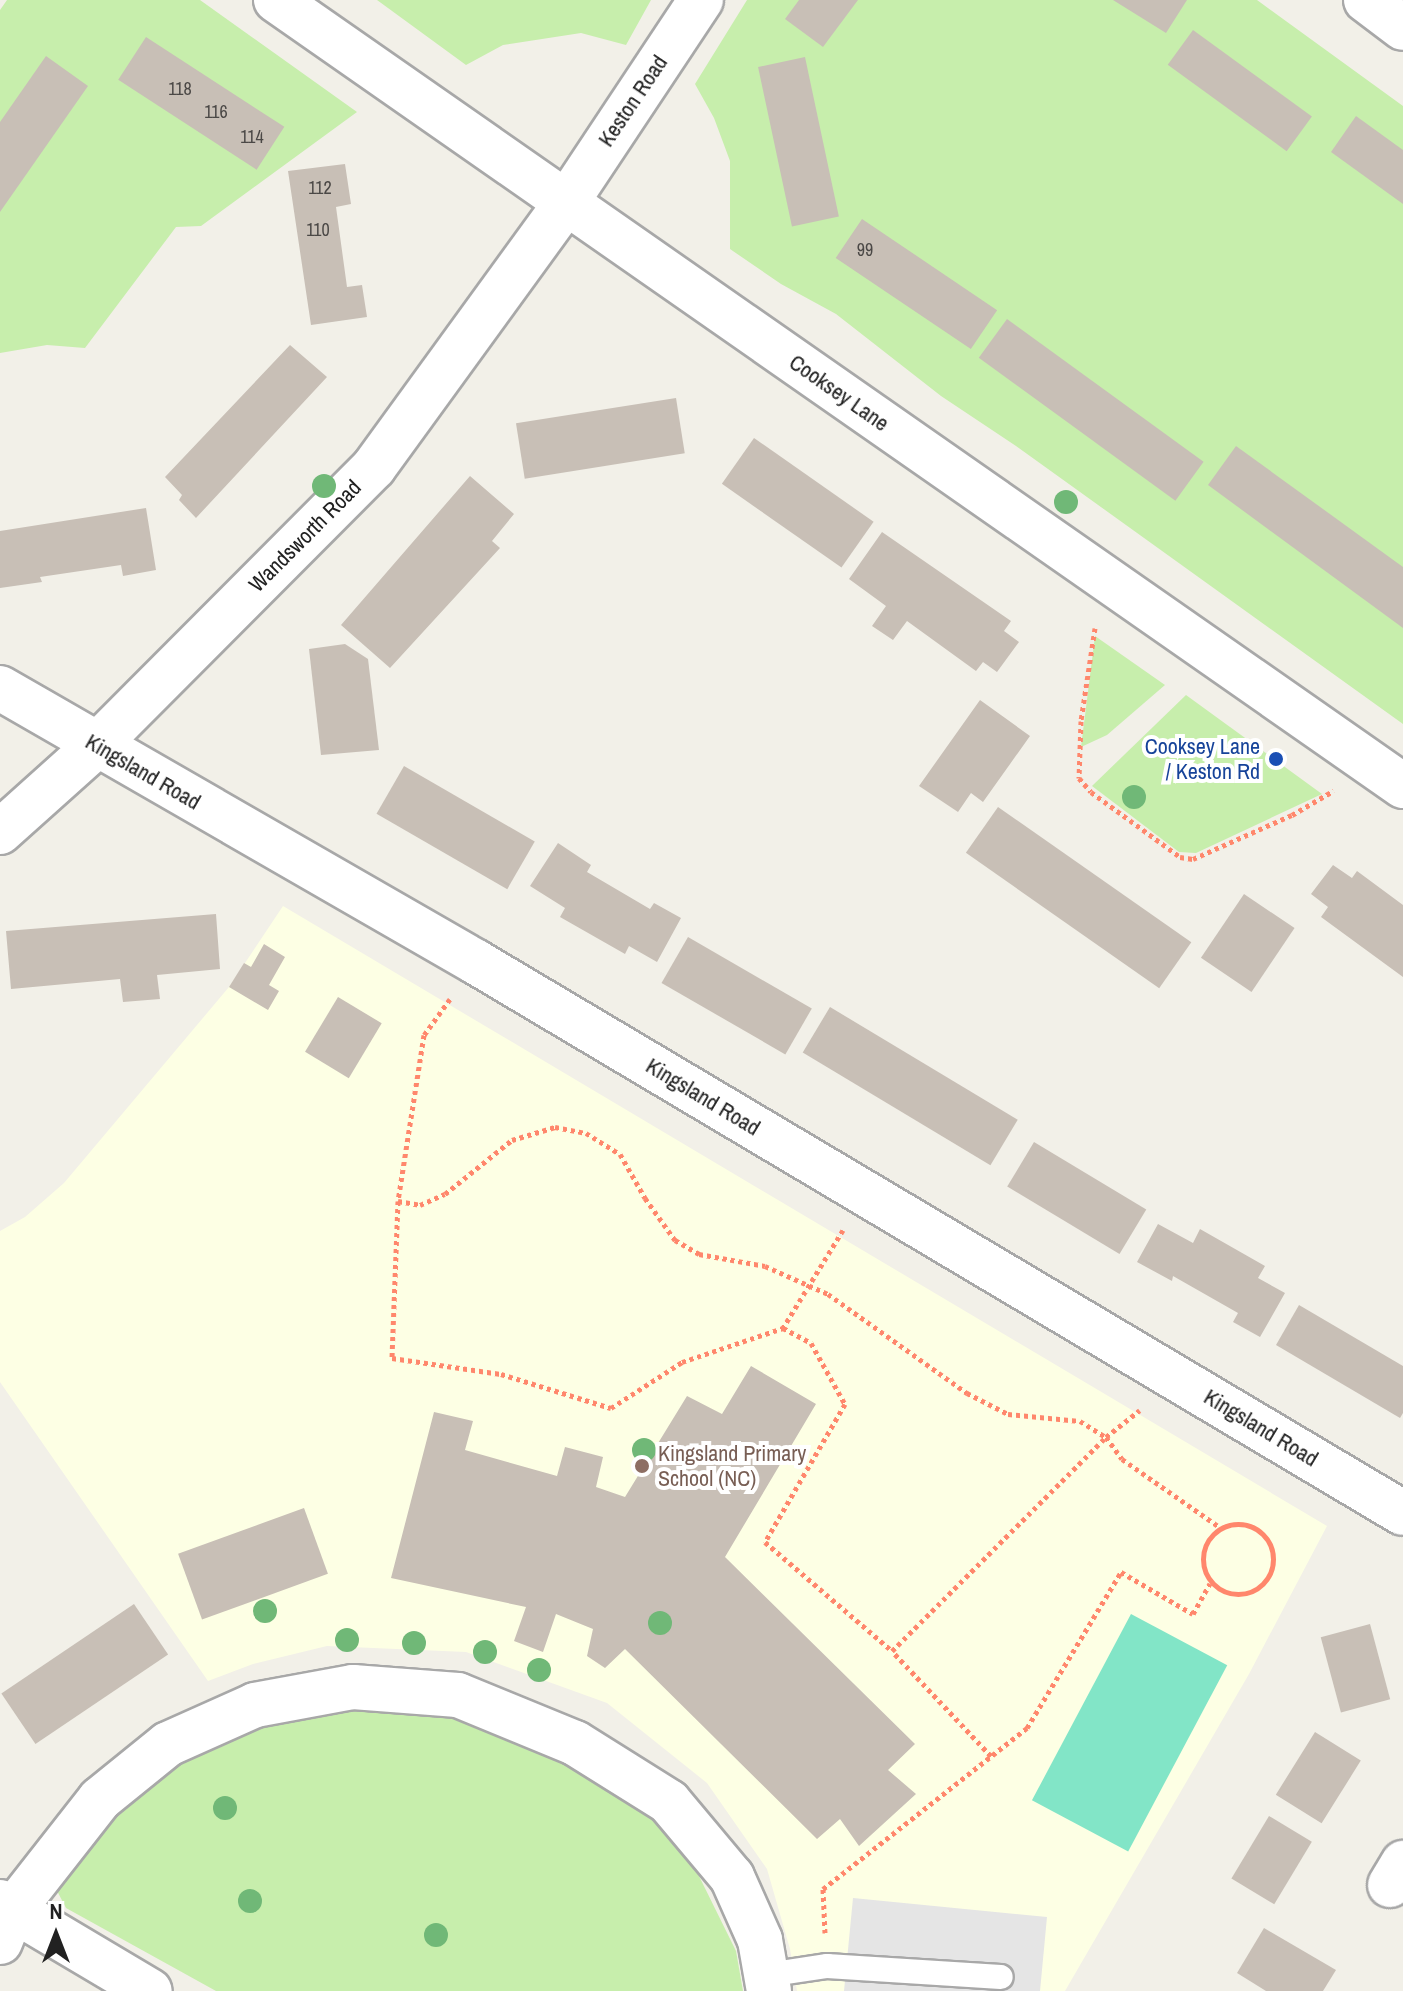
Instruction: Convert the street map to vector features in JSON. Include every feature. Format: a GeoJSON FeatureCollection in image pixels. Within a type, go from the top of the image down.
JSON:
{"type":"FeatureCollection","features":[{"type":"Feature","properties":{"kind":"street","name":"Cooksey Lane"},"geometry":{"type":"LineString","coordinates":[[276,0],[1390,777]]}},
{"type":"Feature","properties":{"kind":"street","name":"Keston Road"},"geometry":{"type":"LineString","coordinates":[[566,203],[701,0]]}},
{"type":"Feature","properties":{"kind":"street"},"geometry":{"type":"LineString","coordinates":[[1366,0],[1403,28]]}},
{"type":"Feature","properties":{"kind":"street","name":"Wandsworth Road"},"geometry":{"type":"LineString","coordinates":[[0,832],[96,746],[374,467],[566,203]]}},
{"type":"Feature","properties":{"kind":"street","name":"Kingsland Road"},"geometry":{"type":"LineString","coordinates":[[0,688],[476,962],[1403,1513]]}},
{"type":"Feature","properties":{"kind":"street"},"geometry":{"type":"LineString","coordinates":[[150,1991],[4,1918],[100,1799],[168,1744],[255,1705],[353,1687],[458,1695],[575,1743],[669,1802],[732,1877],[760,1940],[768,1983]]}},
{"type":"Feature","properties":{"kind":"lane"},"geometry":{"type":"LineString","coordinates":[[768,1983],[827,1966],[1001,1977]]}},
{"type":"Feature","properties":{"kind":"path"},"geometry":{"type":"LineString","coordinates":[[1128,595],[1092,630],[1081,721],[1079,778],[1091,792],[1180,857],[1193,859],[1292,815],[1390,777]]}},
{"type":"Feature","properties":{"kind":"path"},"geometry":{"type":"LineString","coordinates":[[476,962],[424,1035],[398,1201],[392,1358],[501,1374],[611,1408],[682,1362],[783,1328],[866,1194]]}},
{"type":"Feature","properties":{"kind":"path"},"geometry":{"type":"LineString","coordinates":[[398,1201],[420,1205],[445,1194],[512,1140],[555,1127],[586,1133],[620,1154],[645,1198],[675,1240],[699,1254],[765,1266],[828,1294],[967,1393],[1008,1414],[1080,1421],[1106,1437],[1122,1459],[1221,1528]]}},
{"type":"Feature","properties":{"kind":"path"},"geometry":{"type":"LineString","coordinates":[[783,1328],[811,1343],[845,1404],[765,1542],[892,1651],[991,1756]]}},
{"type":"Feature","properties":{"kind":"path"},"geometry":{"type":"LineString","coordinates":[[892,1651],[1106,1437],[1178,1379]]}},
{"type":"Feature","properties":{"kind":"path"},"geometry":{"type":"LineString","coordinates":[[1247,1524],[1262,1532],[1272,1545],[1275,1562],[1267,1581],[1250,1593],[1230,1594],[1210,1583],[1203,1566],[1205,1545],[1221,1528],[1247,1524]]}},
{"type":"Feature","properties":{"kind":"path"},"geometry":{"type":"LineString","coordinates":[[827,1966],[823,1889],[1027,1728],[1121,1572],[1193,1614],[1210,1583]]}},
{"type":"Feature","properties":{"kind":"shaded area","name":"Kingsland Primary School (NC)"},"geometry":{"type":"Polygon","coordinates":[[[283,906],[1327,1526],[1249,1674],[1065,1991],[797,1991],[790,1949],[767,1869],[707,1783],[607,1703],[466,1652],[327,1646],[253,1664],[208,1681],[0,1382],[0,1231],[25,1217],[64,1183],[229,987],[283,906]]]}},
{"type":"Feature","properties":{"kind":"shaded area"},"geometry":{"type":"Polygon","coordinates":[[[853,1898],[1047,1917],[1040,1991],[844,1991],[853,1898]]]}},
{"type":"Feature","properties":{"kind":"green space"},"geometry":{"type":"Polygon","coordinates":[[[7,0],[200,0],[357,112],[201,226],[176,227],[85,348],[47,345],[0,353],[0,10],[7,0]]]}},
{"type":"Feature","properties":{"kind":"green space"},"geometry":{"type":"Polygon","coordinates":[[[377,0],[651,0],[626,45],[581,33],[503,45],[466,65],[377,0]]]}},
{"type":"Feature","properties":{"kind":"green space"},"geometry":{"type":"Polygon","coordinates":[[[747,0],[1257,0],[1403,106],[1403,724],[1016,446],[941,396],[836,314],[781,284],[730,249],[730,161],[714,118],[695,84],[747,0]]]}},
{"type":"Feature","properties":{"kind":"green space"},"geometry":{"type":"Polygon","coordinates":[[[1095,636],[1165,685],[1107,735],[1081,747],[1095,636]]]}},
{"type":"Feature","properties":{"kind":"green space"},"geometry":{"type":"Polygon","coordinates":[[[1186,695],[1322,794],[1196,853],[1179,852],[1092,786],[1186,695]]]}},
{"type":"Feature","properties":{"kind":"green space"},"geometry":{"type":"Polygon","coordinates":[[[1131,1614],[1227,1665],[1128,1851],[1032,1800],[1131,1614]]]}},
{"type":"Feature","properties":{"kind":"green space"},"geometry":{"type":"Polygon","coordinates":[[[378,1704],[432,1708],[517,1730],[569,1767],[616,1787],[655,1820],[697,1872],[736,1951],[743,1991],[216,1991],[66,1908],[55,1887],[92,1834],[147,1784],[206,1748],[280,1718],[378,1704]]]}},
{"type":"Feature","properties":{"kind":"building"},"geometry":{"type":"Polygon","coordinates":[[[799,0],[858,0],[823,47],[785,19],[799,0]]]}},
{"type":"Feature","properties":{"kind":"building"},"geometry":{"type":"Polygon","coordinates":[[[1113,0],[1187,0],[1166,33],[1113,0]]]}},
{"type":"Feature","properties":{"kind":"building"},"geometry":{"type":"Polygon","coordinates":[[[1193,30],[1312,116],[1287,151],[1168,65],[1193,30]]]}},
{"type":"Feature","properties":{"kind":"building"},"geometry":{"type":"Polygon","coordinates":[[[146,37],[284,127],[257,170],[118,80],[146,37]]]}},
{"type":"Feature","properties":{"kind":"building"},"geometry":{"type":"Polygon","coordinates":[[[46,56],[88,86],[0,212],[0,122],[46,56]]]}},
{"type":"Feature","properties":{"kind":"building"},"geometry":{"type":"Polygon","coordinates":[[[805,57],[839,216],[792,226],[758,67],[805,57]]]}},
{"type":"Feature","properties":{"kind":"building"},"geometry":{"type":"Polygon","coordinates":[[[1356,116],[1403,150],[1403,204],[1331,152],[1356,116]]]}},
{"type":"Feature","properties":{"kind":"building"},"geometry":{"type":"Polygon","coordinates":[[[345,164],[351,204],[336,207],[347,287],[362,285],[367,317],[311,325],[288,171],[345,164]]]}},
{"type":"Feature","properties":{"kind":"building"},"geometry":{"type":"Polygon","coordinates":[[[862,219],[997,310],[971,349],[836,258],[862,219]]]}},
{"type":"Feature","properties":{"kind":"building"},"geometry":{"type":"Polygon","coordinates":[[[1007,319],[1204,462],[1175,501],[979,358],[1007,319]]]}},
{"type":"Feature","properties":{"kind":"building"},"geometry":{"type":"Polygon","coordinates":[[[290,345],[327,377],[196,518],[179,500],[182,495],[165,477],[290,345]]]}},
{"type":"Feature","properties":{"kind":"building"},"geometry":{"type":"Polygon","coordinates":[[[676,398],[685,453],[525,479],[516,423],[676,398]]]}},
{"type":"Feature","properties":{"kind":"building"},"geometry":{"type":"Polygon","coordinates":[[[754,438],[874,522],[841,568],[722,484],[754,438]]]}},
{"type":"Feature","properties":{"kind":"building"},"geometry":{"type":"Polygon","coordinates":[[[1236,446],[1403,567],[1403,628],[1208,485],[1236,446]]]}},
{"type":"Feature","properties":{"kind":"building"},"geometry":{"type":"Polygon","coordinates":[[[470,476],[514,514],[492,541],[500,548],[390,668],[341,625],[470,476]]]}},
{"type":"Feature","properties":{"kind":"building"},"geometry":{"type":"Polygon","coordinates":[[[146,508],[156,570],[123,576],[121,565],[40,577],[42,582],[0,588],[0,531],[146,508]]]}},
{"type":"Feature","properties":{"kind":"building"},"geometry":{"type":"Polygon","coordinates":[[[882,532],[1011,621],[1004,631],[1019,642],[997,672],[983,662],[976,671],[907,621],[893,640],[872,626],[886,606],[849,579],[882,532]]]}},
{"type":"Feature","properties":{"kind":"building"},"geometry":{"type":"Polygon","coordinates":[[[345,644],[368,659],[379,750],[321,755],[309,649],[345,644]]]}},
{"type":"Feature","properties":{"kind":"building"},"geometry":{"type":"Polygon","coordinates":[[[980,700],[1030,736],[983,802],[971,793],[958,812],[919,786],[980,700]]]}},
{"type":"Feature","properties":{"kind":"building"},"geometry":{"type":"Polygon","coordinates":[[[404,766],[535,842],[507,889],[376,814],[404,766]]]}},
{"type":"Feature","properties":{"kind":"building"},"geometry":{"type":"Polygon","coordinates":[[[998,807],[1191,942],[1159,988],[966,853],[998,807]]]}},
{"type":"Feature","properties":{"kind":"building"},"geometry":{"type":"Polygon","coordinates":[[[558,843],[591,865],[587,872],[650,909],[654,903],[681,918],[657,962],[629,946],[625,954],[560,917],[565,908],[530,886],[558,843]]]}},
{"type":"Feature","properties":{"kind":"building"},"geometry":{"type":"Polygon","coordinates":[[[1333,865],[1352,878],[1357,871],[1403,905],[1403,977],[1321,917],[1328,907],[1311,894],[1333,865]]]}},
{"type":"Feature","properties":{"kind":"building"},"geometry":{"type":"Polygon","coordinates":[[[1244,894],[1295,928],[1252,992],[1201,958],[1244,894]]]}},
{"type":"Feature","properties":{"kind":"building"},"geometry":{"type":"Polygon","coordinates":[[[216,914],[220,969],[157,975],[160,999],[123,1002],[120,979],[11,989],[6,931],[216,914]]]}},
{"type":"Feature","properties":{"kind":"building"},"geometry":{"type":"Polygon","coordinates":[[[688,937],[812,1008],[785,1054],[662,983],[688,937]]]}},
{"type":"Feature","properties":{"kind":"building"},"geometry":{"type":"Polygon","coordinates":[[[264,944],[285,957],[269,985],[279,991],[268,1010],[229,987],[244,963],[251,967],[264,944]]]}},
{"type":"Feature","properties":{"kind":"building"},"geometry":{"type":"Polygon","coordinates":[[[338,997],[382,1023],[349,1078],[305,1052],[338,997]]]}},
{"type":"Feature","properties":{"kind":"building"},"geometry":{"type":"Polygon","coordinates":[[[830,1007],[1018,1120],[990,1165],[803,1052],[830,1007]]]}},
{"type":"Feature","properties":{"kind":"building"},"geometry":{"type":"Polygon","coordinates":[[[1034,1142],[1146,1209],[1120,1254],[1007,1187],[1034,1142]]]}},
{"type":"Feature","properties":{"kind":"building"},"geometry":{"type":"Polygon","coordinates":[[[1158,1224],[1193,1243],[1200,1229],[1265,1266],[1258,1278],[1285,1293],[1260,1337],[1233,1322],[1238,1313],[1173,1276],[1172,1281],[1137,1262],[1158,1224]]]}},
{"type":"Feature","properties":{"kind":"building"},"geometry":{"type":"Polygon","coordinates":[[[1299,1305],[1403,1366],[1403,1413],[1400,1418],[1276,1345],[1299,1305]]]}},
{"type":"Feature","properties":{"kind":"building"},"geometry":{"type":"Polygon","coordinates":[[[751,1366],[816,1404],[725,1557],[915,1744],[888,1770],[916,1794],[859,1846],[840,1819],[817,1839],[625,1649],[605,1668],[587,1656],[593,1629],[556,1614],[543,1652],[514,1641],[526,1607],[391,1578],[434,1412],[473,1421],[465,1450],[557,1476],[565,1447],[603,1457],[596,1487],[625,1497],[687,1396],[722,1414],[751,1366]]]}},
{"type":"Feature","properties":{"kind":"building"},"geometry":{"type":"Polygon","coordinates":[[[304,1508],[328,1574],[202,1620],[178,1554],[304,1508]]]}},
{"type":"Feature","properties":{"kind":"building"},"geometry":{"type":"Polygon","coordinates":[[[134,1604],[168,1655],[35,1744],[1,1693],[134,1604]]]}},
{"type":"Feature","properties":{"kind":"building"},"geometry":{"type":"Polygon","coordinates":[[[1370,1624],[1390,1699],[1341,1713],[1321,1637],[1370,1624]]]}},
{"type":"Feature","properties":{"kind":"building"},"geometry":{"type":"Polygon","coordinates":[[[1315,1732],[1361,1761],[1322,1823],[1276,1795],[1315,1732]]]}},
{"type":"Feature","properties":{"kind":"building"},"geometry":{"type":"Polygon","coordinates":[[[1269,1816],[1312,1842],[1274,1904],[1231,1879],[1269,1816]]]}},
{"type":"Feature","properties":{"kind":"building"},"geometry":{"type":"Polygon","coordinates":[[[1264,1928],[1336,1970],[1323,1991],[1266,1991],[1237,1973],[1264,1928]]]}},
{"type":"Feature","properties":{"kind":"place","name":"Cooksey Lane / Keston Rd"},"geometry":{"type":"Point","coordinates":[1276,759]}},
{"type":"Feature","properties":{"kind":"place","name":"Kingsland Primary School (NC)"},"geometry":{"type":"Point","coordinates":[642,1466]}}]}
